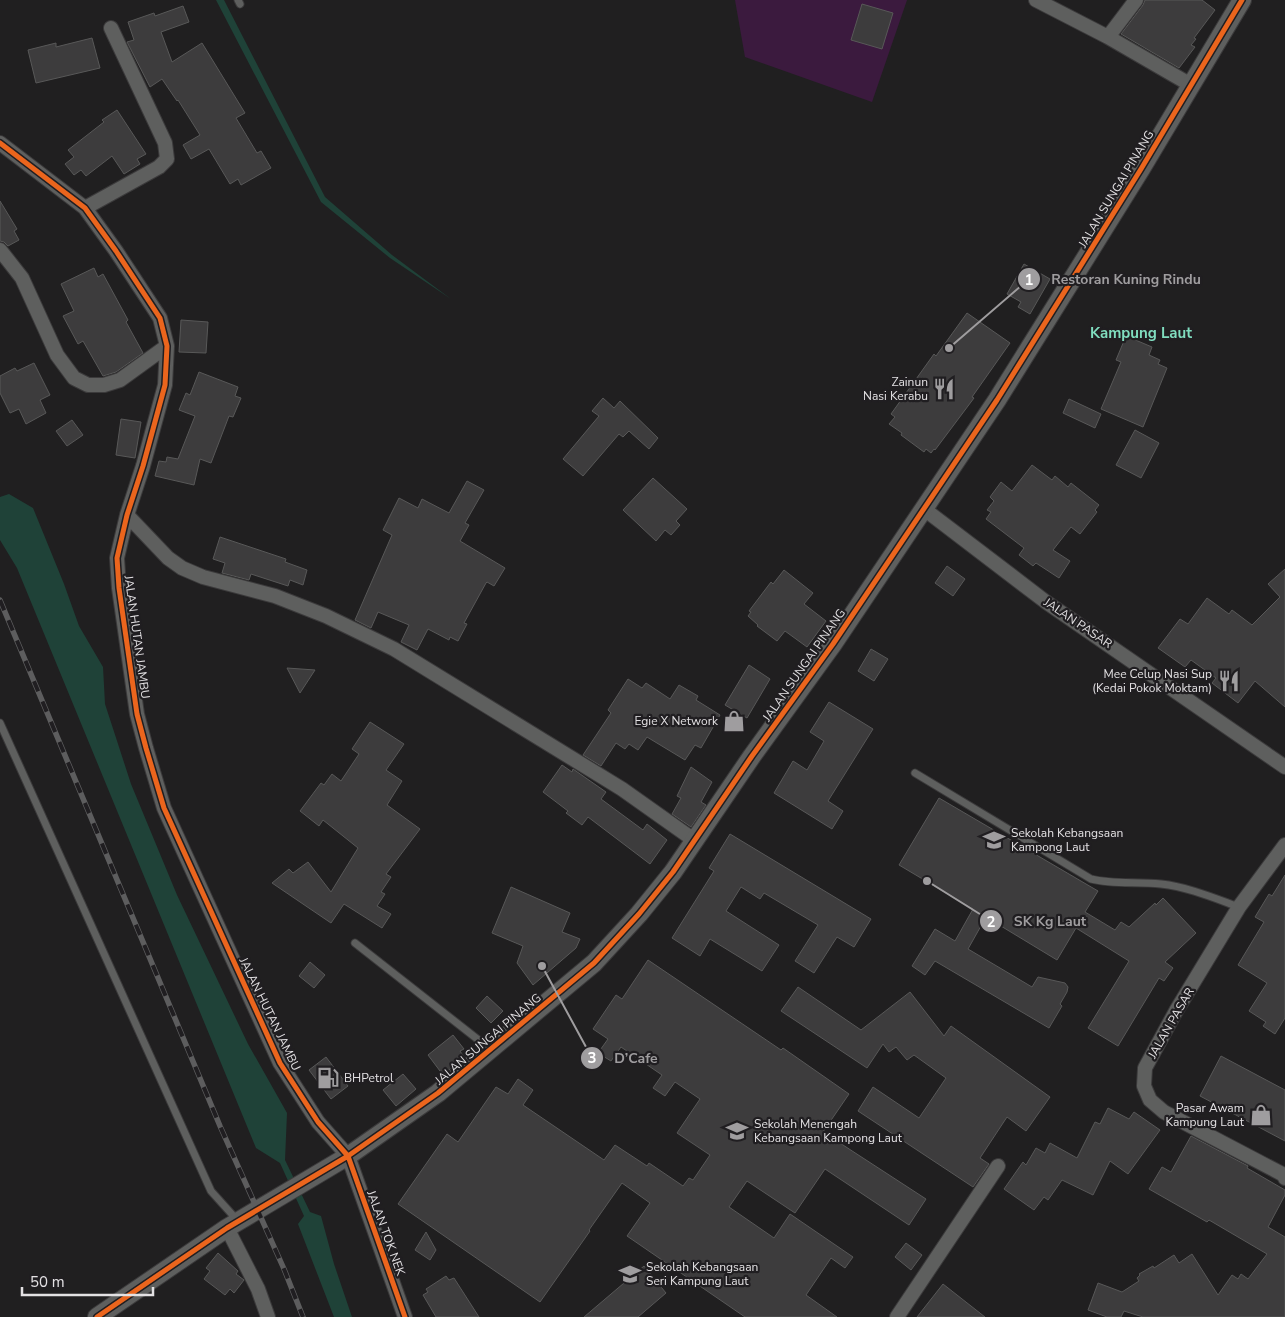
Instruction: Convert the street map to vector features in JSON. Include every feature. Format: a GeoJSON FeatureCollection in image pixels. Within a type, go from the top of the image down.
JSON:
{"type":"FeatureCollection","features":[{"type":"Feature","properties":{"kind":"street"},"geometry":{"type":"LineString","coordinates":[[1036,0],[1108,37],[1191,85]]}},
{"type":"Feature","properties":{"kind":"street"},"geometry":{"type":"LineString","coordinates":[[1108,37],[1136,0]]}},
{"type":"Feature","properties":{"kind":"street","name":"JALAN SUNGAI PINANG"},"geometry":{"type":"LineString","coordinates":[[97,1317],[237,1222],[348,1156],[438,1093],[594,963],[640,914],[673,872],[752,756],[833,644],[997,400],[1056,307],[1242,0]]}},
{"type":"Feature","properties":{"kind":"street"},"geometry":{"type":"LineString","coordinates":[[85,208],[159,167],[166,159],[165,143],[111,28]]}},
{"type":"Feature","properties":{"kind":"street","name":"JALAN HUTAN JAMBU"},"geometry":{"type":"LineString","coordinates":[[0,143],[85,208],[160,318],[168,346],[165,385],[144,466],[127,515],[117,558],[119,588],[138,714],[164,808],[280,1063],[318,1122],[348,1156]]}},
{"type":"Feature","properties":{"kind":"street"},"geometry":{"type":"LineString","coordinates":[[0,250],[22,278],[57,355],[74,378],[88,385],[104,385],[120,380],[168,346]]}},
{"type":"Feature","properties":{"kind":"street","name":"JALAN PASAR"},"geometry":{"type":"LineString","coordinates":[[924,509],[1046,602],[1285,767]]}},
{"type":"Feature","properties":{"kind":"street"},"geometry":{"type":"LineString","coordinates":[[127,515],[168,558],[182,568],[203,578],[275,596],[326,616],[394,649],[622,789],[694,840]]}},
{"type":"Feature","properties":{"kind":"street","name":"JALAN PASAR"},"geometry":{"type":"LineString","coordinates":[[1285,845],[1239,907],[1176,1012],[1145,1068],[1144,1086],[1150,1100],[1164,1112],[1285,1178]]}},
{"type":"Feature","properties":{"kind":"street","name":"JALAN TOK NEK"},"geometry":{"type":"LineString","coordinates":[[348,1156],[406,1317]]}},
{"type":"Feature","properties":{"kind":"street"},"geometry":{"type":"LineString","coordinates":[[897,1317],[998,1166]]}},
{"type":"Feature","properties":{"kind":"street"},"geometry":{"type":"LineString","coordinates":[[237,1222],[268,1317]]}},
{"type":"Feature","properties":{"kind":"lane"},"geometry":{"type":"LineString","coordinates":[[0,723],[211,1191],[237,1222]]}},
{"type":"Feature","properties":{"kind":"lane"},"geometry":{"type":"LineString","coordinates":[[915,773],[1091,879],[1106,882],[1176,886],[1239,907]]}},
{"type":"Feature","properties":{"kind":"lane"},"geometry":{"type":"LineString","coordinates":[[355,943],[491,1050]]}},
{"type":"Feature","properties":{"kind":"shaded area"},"geometry":{"type":"Polygon","coordinates":[[[216,0],[224,0],[325,197],[392,255],[451,299],[390,258],[321,202],[216,0]]]}},
{"type":"Feature","properties":{"kind":"shaded area"},"geometry":{"type":"Polygon","coordinates":[[[735,0],[907,0],[872,102],[745,57],[735,0]]]}},
{"type":"Feature","properties":{"kind":"shaded area"},"geometry":{"type":"Polygon","coordinates":[[[9,494],[33,508],[79,626],[103,667],[105,704],[131,784],[177,895],[248,1044],[287,1113],[285,1160],[310,1212],[321,1216],[334,1264],[352,1317],[334,1317],[298,1224],[304,1216],[280,1163],[256,1148],[17,568],[0,540],[0,497],[9,494]]]}},
{"type":"Feature","properties":{"kind":"building"},"geometry":{"type":"Polygon","coordinates":[[[1145,0],[1202,0],[1215,10],[1194,38],[1196,39],[1191,45],[1195,47],[1179,68],[1121,34],[1145,0]]]}},
{"type":"Feature","properties":{"kind":"building"},"geometry":{"type":"Polygon","coordinates":[[[862,4],[893,13],[882,49],[851,40],[862,4]]]}},
{"type":"Feature","properties":{"kind":"building"},"geometry":{"type":"Polygon","coordinates":[[[183,6],[189,22],[161,32],[172,62],[202,43],[245,113],[236,118],[257,153],[261,151],[271,168],[241,185],[238,179],[230,184],[209,149],[191,159],[183,145],[200,135],[162,79],[150,87],[127,42],[134,40],[128,22],[154,13],[155,16],[183,6]]]}},
{"type":"Feature","properties":{"kind":"building"},"geometry":{"type":"Polygon","coordinates":[[[92,38],[100,68],[36,83],[28,50],[56,43],[56,47],[92,38]]]}},
{"type":"Feature","properties":{"kind":"building"},"geometry":{"type":"Polygon","coordinates":[[[117,110],[146,154],[137,159],[140,164],[124,174],[112,156],[86,176],[81,170],[74,175],[65,164],[74,157],[68,150],[104,122],[102,120],[117,110]]]}},
{"type":"Feature","properties":{"kind":"building"},"geometry":{"type":"Polygon","coordinates":[[[0,201],[17,229],[14,231],[19,240],[8,246],[0,241],[0,201]]]}},
{"type":"Feature","properties":{"kind":"building"},"geometry":{"type":"Polygon","coordinates":[[[1024,264],[1050,279],[1030,314],[1018,307],[1021,302],[1007,294],[1024,264]]]}},
{"type":"Feature","properties":{"kind":"building"},"geometry":{"type":"Polygon","coordinates":[[[94,268],[98,277],[103,274],[128,320],[126,322],[143,353],[116,372],[103,376],[83,341],[78,344],[63,316],[74,311],[61,284],[94,268]]]}},
{"type":"Feature","properties":{"kind":"building"},"geometry":{"type":"Polygon","coordinates":[[[967,313],[1010,343],[972,397],[974,398],[935,450],[931,453],[926,449],[924,452],[889,424],[895,417],[891,414],[934,354],[936,356],[967,313]]]}},
{"type":"Feature","properties":{"kind":"building"},"geometry":{"type":"Polygon","coordinates":[[[181,320],[208,322],[206,353],[179,352],[181,320]]]}},
{"type":"Feature","properties":{"kind":"building"},"geometry":{"type":"Polygon","coordinates":[[[1126,336],[1152,347],[1149,355],[1160,360],[1158,364],[1167,368],[1143,427],[1101,409],[1121,362],[1116,360],[1126,336]]]}},
{"type":"Feature","properties":{"kind":"building"},"geometry":{"type":"Polygon","coordinates":[[[34,363],[50,395],[40,400],[46,413],[26,424],[19,409],[10,413],[0,393],[0,376],[15,368],[17,371],[34,363]]]}},
{"type":"Feature","properties":{"kind":"building"},"geometry":{"type":"Polygon","coordinates":[[[199,372],[238,387],[235,396],[241,398],[233,417],[229,416],[211,463],[200,459],[194,485],[155,476],[159,461],[166,462],[167,457],[178,459],[195,416],[179,410],[186,393],[190,395],[199,372]]]}},
{"type":"Feature","properties":{"kind":"building"},"geometry":{"type":"Polygon","coordinates":[[[603,398],[614,408],[620,401],[658,438],[649,449],[629,431],[623,437],[619,434],[583,476],[563,459],[599,416],[592,411],[603,398]]]}},
{"type":"Feature","properties":{"kind":"building"},"geometry":{"type":"Polygon","coordinates":[[[1069,399],[1101,414],[1095,428],[1063,413],[1069,399]]]}},
{"type":"Feature","properties":{"kind":"building"},"geometry":{"type":"Polygon","coordinates":[[[121,419],[141,422],[135,458],[116,455],[121,419]]]}},
{"type":"Feature","properties":{"kind":"building"},"geometry":{"type":"Polygon","coordinates":[[[72,420],[83,435],[67,446],[56,431],[72,420]]]}},
{"type":"Feature","properties":{"kind":"building"},"geometry":{"type":"Polygon","coordinates":[[[1135,430],[1159,443],[1141,478],[1116,465],[1135,430]]]}},
{"type":"Feature","properties":{"kind":"building"},"geometry":{"type":"Polygon","coordinates":[[[1032,465],[1052,480],[1055,476],[1068,487],[1071,483],[1099,505],[1095,510],[1097,512],[1080,534],[1071,527],[1053,550],[1070,561],[1059,578],[1036,563],[1033,566],[1019,555],[1024,548],[986,519],[991,512],[987,510],[994,501],[990,497],[1001,482],[1012,491],[1032,465]]]}},
{"type":"Feature","properties":{"kind":"building"},"geometry":{"type":"Polygon","coordinates":[[[653,478],[687,509],[676,521],[680,525],[671,535],[665,530],[656,541],[623,510],[653,478]]]}},
{"type":"Feature","properties":{"kind":"building"},"geometry":{"type":"Polygon","coordinates":[[[467,481],[484,490],[465,523],[469,525],[460,541],[505,568],[494,586],[486,583],[464,623],[467,624],[458,641],[450,637],[449,640],[428,629],[417,650],[401,642],[409,625],[378,612],[371,628],[355,620],[392,535],[383,530],[399,498],[418,508],[422,499],[449,513],[467,481]]]}},
{"type":"Feature","properties":{"kind":"building"},"geometry":{"type":"Polygon","coordinates":[[[220,537],[286,559],[285,562],[307,570],[303,585],[290,580],[288,586],[251,574],[249,580],[222,573],[225,563],[213,559],[220,537]]]}},
{"type":"Feature","properties":{"kind":"building"},"geometry":{"type":"Polygon","coordinates":[[[947,566],[965,579],[953,596],[935,583],[947,566]]]}},
{"type":"Feature","properties":{"kind":"building"},"geometry":{"type":"Polygon","coordinates":[[[1285,569],[1285,707],[1255,681],[1238,703],[1212,683],[1216,678],[1191,660],[1185,667],[1158,648],[1180,619],[1188,624],[1207,598],[1229,614],[1232,610],[1252,625],[1280,597],[1268,584],[1285,569]]]}},
{"type":"Feature","properties":{"kind":"building"},"geometry":{"type":"Polygon","coordinates":[[[784,570],[813,593],[804,604],[826,621],[807,647],[785,631],[777,641],[757,626],[748,616],[751,612],[749,611],[771,582],[773,584],[784,570]]]}},
{"type":"Feature","properties":{"kind":"building"},"geometry":{"type":"Polygon","coordinates":[[[871,649],[888,659],[874,681],[858,671],[871,649]]]}},
{"type":"Feature","properties":{"kind":"building"},"geometry":{"type":"Polygon","coordinates":[[[749,665],[770,679],[747,718],[725,705],[749,665]]]}},
{"type":"Feature","properties":{"kind":"building"},"geometry":{"type":"Polygon","coordinates":[[[287,668],[315,670],[300,693],[287,668]]]}},
{"type":"Feature","properties":{"kind":"building"},"geometry":{"type":"Polygon","coordinates":[[[628,679],[642,688],[646,683],[670,699],[679,685],[698,696],[696,700],[720,715],[701,748],[695,745],[685,760],[647,737],[638,750],[629,744],[625,749],[616,743],[601,766],[583,755],[611,713],[608,710],[628,679]]]}},
{"type":"Feature","properties":{"kind":"building"},"geometry":{"type":"Polygon","coordinates":[[[829,702],[873,729],[828,801],[843,811],[832,829],[774,793],[793,761],[807,770],[824,741],[810,732],[829,702]]]}},
{"type":"Feature","properties":{"kind":"building"},"geometry":{"type":"Polygon","coordinates":[[[370,722],[404,744],[386,770],[402,781],[387,805],[420,829],[386,874],[391,877],[381,892],[385,894],[377,906],[391,914],[382,928],[344,904],[331,923],[272,883],[289,869],[293,873],[308,862],[331,892],[358,848],[323,820],[319,826],[300,811],[321,783],[324,785],[332,774],[341,781],[359,754],[352,749],[370,722]]]}},
{"type":"Feature","properties":{"kind":"building"},"geometry":{"type":"Polygon","coordinates":[[[562,765],[572,772],[573,769],[606,792],[601,799],[643,830],[647,824],[667,840],[650,864],[588,817],[582,825],[566,813],[568,811],[543,792],[562,765]]]}},
{"type":"Feature","properties":{"kind":"building"},"geometry":{"type":"Polygon","coordinates":[[[691,767],[712,782],[701,802],[706,805],[691,827],[672,814],[681,798],[677,796],[691,767]]]}},
{"type":"Feature","properties":{"kind":"building"},"geometry":{"type":"Polygon","coordinates":[[[939,798],[1098,891],[1085,912],[1115,930],[1121,922],[1129,927],[1163,898],[1196,933],[1165,962],[1173,968],[1164,981],[1159,978],[1118,1046],[1088,1028],[1129,961],[1076,928],[1057,960],[986,917],[968,949],[1032,987],[1038,977],[1065,983],[1068,987],[1067,992],[1060,1004],[1062,1006],[1049,1028],[935,961],[925,975],[912,966],[935,929],[955,941],[973,909],[899,865],[939,798]]]}},
{"type":"Feature","properties":{"kind":"building"},"geometry":{"type":"Polygon","coordinates":[[[730,834],[871,919],[854,947],[837,937],[814,973],[795,961],[818,925],[764,893],[760,899],[741,887],[726,911],[779,945],[762,971],[710,939],[700,956],[672,938],[714,871],[709,868],[730,834]]]}},
{"type":"Feature","properties":{"kind":"building"},"geometry":{"type":"Polygon","coordinates":[[[1285,875],[1285,1018],[1275,1034],[1263,1026],[1266,1022],[1249,1011],[1267,983],[1238,965],[1264,922],[1255,917],[1269,894],[1272,896],[1285,875]]]}},
{"type":"Feature","properties":{"kind":"building"},"geometry":{"type":"Polygon","coordinates":[[[511,887],[570,913],[562,932],[580,939],[576,948],[533,985],[517,963],[523,946],[492,933],[511,887]]]}},
{"type":"Feature","properties":{"kind":"building"},"geometry":{"type":"Polygon","coordinates":[[[648,960],[781,1050],[783,1048],[849,1094],[823,1132],[926,1199],[909,1225],[825,1169],[795,1213],[747,1181],[729,1207],[774,1238],[790,1214],[853,1257],[845,1268],[831,1258],[806,1295],[837,1317],[745,1317],[627,1236],[650,1203],[622,1183],[540,1302],[398,1204],[447,1134],[458,1142],[496,1087],[508,1094],[518,1079],[533,1090],[523,1105],[604,1160],[615,1145],[647,1166],[649,1163],[683,1186],[689,1178],[693,1180],[710,1155],[677,1133],[700,1099],[675,1082],[665,1096],[653,1088],[662,1075],[621,1047],[611,1061],[598,1053],[608,1039],[593,1029],[616,995],[622,999],[648,960]]]}},
{"type":"Feature","properties":{"kind":"building"},"geometry":{"type":"Polygon","coordinates":[[[310,962],[325,975],[314,988],[299,976],[310,962]]]}},
{"type":"Feature","properties":{"kind":"building"},"geometry":{"type":"Polygon","coordinates":[[[798,987],[861,1030],[910,992],[944,1036],[951,1026],[1050,1097],[1026,1131],[1007,1117],[980,1158],[989,1164],[973,1187],[858,1111],[873,1087],[919,1118],[946,1078],[914,1055],[907,1060],[896,1047],[889,1052],[883,1044],[867,1068],[781,1011],[798,987]]]}},
{"type":"Feature","properties":{"kind":"building"},"geometry":{"type":"Polygon","coordinates":[[[487,996],[503,1011],[491,1023],[476,1008],[487,996]]]}},
{"type":"Feature","properties":{"kind":"building"},"geometry":{"type":"Polygon","coordinates":[[[453,1035],[464,1049],[460,1051],[464,1057],[443,1075],[428,1055],[453,1035]]]}},
{"type":"Feature","properties":{"kind":"building","name":"Pasar Awam Kampung Laut"},"geometry":{"type":"Polygon","coordinates":[[[1221,1056],[1285,1090],[1285,1141],[1200,1096],[1221,1056]]]}},
{"type":"Feature","properties":{"kind":"building","name":"BHPetrol"},"geometry":{"type":"Polygon","coordinates":[[[326,1057],[348,1086],[331,1099],[309,1070],[326,1057]]]}},
{"type":"Feature","properties":{"kind":"building"},"geometry":{"type":"Polygon","coordinates":[[[403,1074],[416,1089],[396,1106],[383,1090],[403,1074]]]}},
{"type":"Feature","properties":{"kind":"building"},"geometry":{"type":"Polygon","coordinates":[[[1108,1108],[1129,1119],[1134,1112],[1160,1130],[1128,1174],[1110,1161],[1093,1195],[1062,1180],[1048,1200],[1044,1197],[1034,1210],[1004,1189],[1023,1162],[1026,1165],[1036,1148],[1045,1153],[1050,1143],[1077,1158],[1095,1122],[1100,1124],[1108,1108]]]}},
{"type":"Feature","properties":{"kind":"building"},"geometry":{"type":"Polygon","coordinates":[[[1191,1136],[1248,1166],[1247,1168],[1285,1190],[1285,1195],[1268,1227],[1285,1237],[1285,1317],[1143,1317],[1124,1311],[1121,1317],[1107,1317],[1088,1310],[1098,1283],[1122,1292],[1139,1281],[1137,1278],[1139,1274],[1153,1266],[1154,1268],[1174,1255],[1179,1263],[1192,1254],[1218,1295],[1232,1275],[1238,1279],[1241,1274],[1248,1279],[1267,1254],[1209,1220],[1207,1222],[1149,1189],[1162,1167],[1171,1172],[1191,1136]]]}},
{"type":"Feature","properties":{"kind":"building"},"geometry":{"type":"Polygon","coordinates":[[[426,1232],[436,1250],[430,1260],[415,1250],[426,1232]]]}},
{"type":"Feature","properties":{"kind":"building"},"geometry":{"type":"Polygon","coordinates":[[[906,1243],[922,1255],[911,1270],[895,1257],[906,1243]]]}},
{"type":"Feature","properties":{"kind":"building"},"geometry":{"type":"Polygon","coordinates":[[[218,1253],[238,1271],[236,1274],[244,1280],[234,1293],[230,1289],[225,1295],[204,1279],[210,1271],[206,1268],[218,1253]]]}},
{"type":"Feature","properties":{"kind":"building"},"geometry":{"type":"Polygon","coordinates":[[[644,1266],[666,1293],[638,1317],[584,1317],[644,1266]]]}},
{"type":"Feature","properties":{"kind":"building"},"geometry":{"type":"Polygon","coordinates":[[[446,1276],[449,1280],[454,1278],[479,1317],[436,1317],[423,1295],[428,1292],[426,1289],[446,1276]]]}},
{"type":"Feature","properties":{"kind":"building"},"geometry":{"type":"Polygon","coordinates":[[[943,1284],[985,1317],[917,1317],[943,1284]]]}},
{"type":"Feature","properties":{"kind":"railway"},"geometry":{"type":"LineString","coordinates":[[0,600],[220,1126],[284,1269],[303,1317]]}},
{"type":"Feature","properties":{"kind":"cycle path"},"geometry":{"type":"LineString","coordinates":[[97,1317],[227,1228],[348,1156],[438,1093],[594,963],[639,914],[673,872],[752,756],[833,644],[997,400],[1141,169],[1242,0]]}},
{"type":"Feature","properties":{"kind":"cycle path"},"geometry":{"type":"LineString","coordinates":[[0,143],[85,208],[160,318],[167,346],[165,385],[143,466],[127,515],[117,558],[119,588],[137,714],[164,808],[280,1063],[318,1122],[348,1156],[405,1317]]}},
{"type":"Feature","properties":{"kind":"place","name":"Restoran Kuning Rindu"},"geometry":{"type":"Point","coordinates":[949,348]}},
{"type":"Feature","properties":{"kind":"place","name":"Zainun Nasi Kerabu"},"geometry":{"type":"Point","coordinates":[944,389]}},
{"type":"Feature","properties":{"kind":"place","name":"Mee Celup Nasi Sup (Kedai Pokok Moktam)"},"geometry":{"type":"Point","coordinates":[1229,681]}},
{"type":"Feature","properties":{"kind":"place","name":"Egie X Network"},"geometry":{"type":"Point","coordinates":[734,721]}},
{"type":"Feature","properties":{"kind":"place","name":"Sekolah Kebangsaan Kampong Laut"},"geometry":{"type":"Point","coordinates":[994,840]}},
{"type":"Feature","properties":{"kind":"place","name":"SK Kg Laut"},"geometry":{"type":"Point","coordinates":[927,881]}},
{"type":"Feature","properties":{"kind":"place","name":"D’Cafe"},"geometry":{"type":"Point","coordinates":[542,966]}},
{"type":"Feature","properties":{"kind":"place","name":"BHPetrol"},"geometry":{"type":"Point","coordinates":[328,1078]}},
{"type":"Feature","properties":{"kind":"place","name":"Pasar Awam Kampung Laut"},"geometry":{"type":"Point","coordinates":[1261,1115]}},
{"type":"Feature","properties":{"kind":"place","name":"Sekolah Menengah Kebangsaan Kampong Laut"},"geometry":{"type":"Point","coordinates":[737,1131]}},
{"type":"Feature","properties":{"kind":"place","name":"Sekolah Kebangsaan Seri Kampung Laut"},"geometry":{"type":"Point","coordinates":[630,1274]}},
{"type":"Feature","properties":{"kind":"district","name":"Kampung Laut"},"geometry":{"type":"Point","coordinates":[1141,333]}}]}
